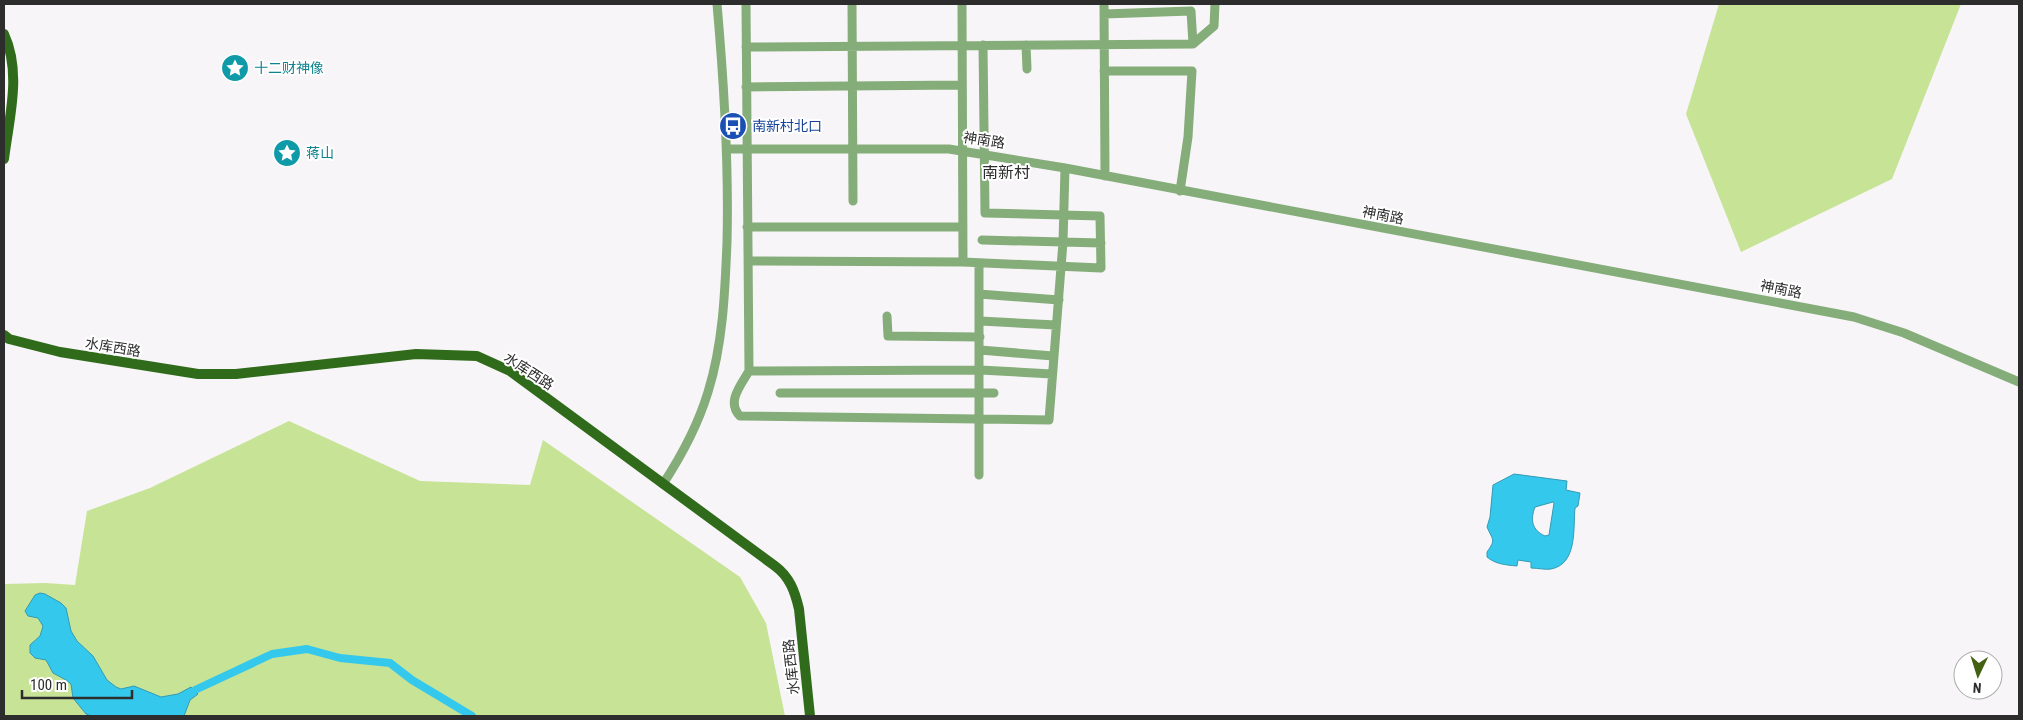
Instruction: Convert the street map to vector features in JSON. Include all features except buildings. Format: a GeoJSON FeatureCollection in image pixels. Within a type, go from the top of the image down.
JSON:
{"type":"FeatureCollection","features":[{"type":"Feature","properties":{"kind":"main road"},"geometry":{"type":"LineString","coordinates":[[4,34],[14,71],[4,159]]}},
{"type":"Feature","properties":{"kind":"main road","name":"水库西路"},"geometry":{"type":"LineString","coordinates":[[4,334],[9,339],[60,352],[198,374],[236,374],[416,354],[477,356],[510,372],[775,566],[791,585],[799,609],[810,716]]}},
{"type":"Feature","properties":{"kind":"street"},"geometry":{"type":"LineString","coordinates":[[663,484],[688,443],[700,414],[716,359],[726,283],[727,149],[717,4]]}},
{"type":"Feature","properties":{"kind":"street"},"geometry":{"type":"LineString","coordinates":[[746,4],[749,371],[733,402],[734,410],[740,416],[1049,420],[1064,242],[1065,168]]}},
{"type":"Feature","properties":{"kind":"street"},"geometry":{"type":"LineString","coordinates":[[852,4],[852,201]]}},
{"type":"Feature","properties":{"kind":"street"},"geometry":{"type":"LineString","coordinates":[[962,4],[963,262]]}},
{"type":"Feature","properties":{"kind":"street"},"geometry":{"type":"LineString","coordinates":[[1104,4],[1105,176]]}},
{"type":"Feature","properties":{"kind":"street"},"geometry":{"type":"LineString","coordinates":[[746,47],[1192,44],[1214,26],[1215,4]]}},
{"type":"Feature","properties":{"kind":"street"},"geometry":{"type":"LineString","coordinates":[[1104,14],[1191,10],[1192,44]]}},
{"type":"Feature","properties":{"kind":"street"},"geometry":{"type":"LineString","coordinates":[[748,261],[963,262],[1101,268],[1100,216],[985,213],[983,45]]}},
{"type":"Feature","properties":{"kind":"street"},"geometry":{"type":"LineString","coordinates":[[1026,45],[1027,69]]}},
{"type":"Feature","properties":{"kind":"street"},"geometry":{"type":"LineString","coordinates":[[1104,71],[1192,71],[1188,137],[1180,191]]}},
{"type":"Feature","properties":{"kind":"street"},"geometry":{"type":"LineString","coordinates":[[746,87],[962,85]]}},
{"type":"Feature","properties":{"kind":"street","name":"神南路"},"geometry":{"type":"LineString","coordinates":[[727,149],[962,150],[1065,168],[1854,317],[1904,333],[2019,382]]}},
{"type":"Feature","properties":{"kind":"street"},"geometry":{"type":"LineString","coordinates":[[748,227],[963,227]]}},
{"type":"Feature","properties":{"kind":"street"},"geometry":{"type":"LineString","coordinates":[[982,240],[1101,243]]}},
{"type":"Feature","properties":{"kind":"street"},"geometry":{"type":"LineString","coordinates":[[979,264],[979,475]]}},
{"type":"Feature","properties":{"kind":"street"},"geometry":{"type":"LineString","coordinates":[[979,294],[1058,300]]}},
{"type":"Feature","properties":{"kind":"street"},"geometry":{"type":"LineString","coordinates":[[887,316],[888,336],[980,337]]}},
{"type":"Feature","properties":{"kind":"street"},"geometry":{"type":"LineString","coordinates":[[980,321],[1056,326]]}},
{"type":"Feature","properties":{"kind":"street"},"geometry":{"type":"LineString","coordinates":[[980,350],[1053,356]]}},
{"type":"Feature","properties":{"kind":"street"},"geometry":{"type":"LineString","coordinates":[[749,371],[980,370],[1052,374]]}},
{"type":"Feature","properties":{"kind":"street"},"geometry":{"type":"LineString","coordinates":[[780,393],[994,393]]}},
{"type":"Feature","properties":{"kind":"green space"},"geometry":{"type":"Polygon","coordinates":[[[1719,4],[1961,4],[1892,179],[1741,252],[1686,114],[1719,4]]]}},
{"type":"Feature","properties":{"kind":"green space"},"geometry":{"type":"Polygon","coordinates":[[[289,421],[420,481],[530,485],[543,440],[740,577],[766,623],[785,716],[4,716],[4,584],[45,583],[75,585],[87,511],[150,488],[289,421]]]}},
{"type":"Feature","properties":{"kind":"water"},"geometry":{"type":"Polygon","coordinates":[[[1514,474],[1567,481],[1566,490],[1580,493],[1578,506],[1575,508],[1574,534],[1570,553],[1560,566],[1551,569],[1531,568],[1531,562],[1518,560],[1517,566],[1497,563],[1487,557],[1487,552],[1493,542],[1487,527],[1490,517],[1493,485],[1514,474]],[[1554,503],[1535,507],[1533,512],[1535,528],[1545,536],[1549,535],[1554,503]]]}},
{"type":"Feature","properties":{"kind":"water"},"geometry":{"type":"Polygon","coordinates":[[[40,593],[61,603],[66,608],[71,631],[77,641],[93,656],[107,680],[116,687],[121,689],[134,686],[161,697],[178,694],[191,687],[198,694],[190,700],[184,716],[92,716],[86,714],[73,698],[71,684],[53,673],[46,660],[35,658],[30,653],[30,645],[40,636],[43,626],[38,618],[28,616],[25,611],[35,595],[40,593]]]}},
{"type":"Feature","properties":{"kind":"waterway"},"geometry":{"type":"LineString","coordinates":[[195,690],[272,654],[307,649],[340,658],[390,663],[412,680],[472,716]]}},
{"type":"Feature","properties":{"kind":"place","name":"十二财神像"},"geometry":{"type":"Point","coordinates":[235,68]}},
{"type":"Feature","properties":{"kind":"place","name":"南新村北口"},"geometry":{"type":"Point","coordinates":[733,126]}},
{"type":"Feature","properties":{"kind":"place","name":"蒋山"},"geometry":{"type":"Point","coordinates":[287,153]}},
{"type":"Feature","properties":{"kind":"district","name":"南新村"},"geometry":{"type":"Point","coordinates":[1006,172]}}]}
